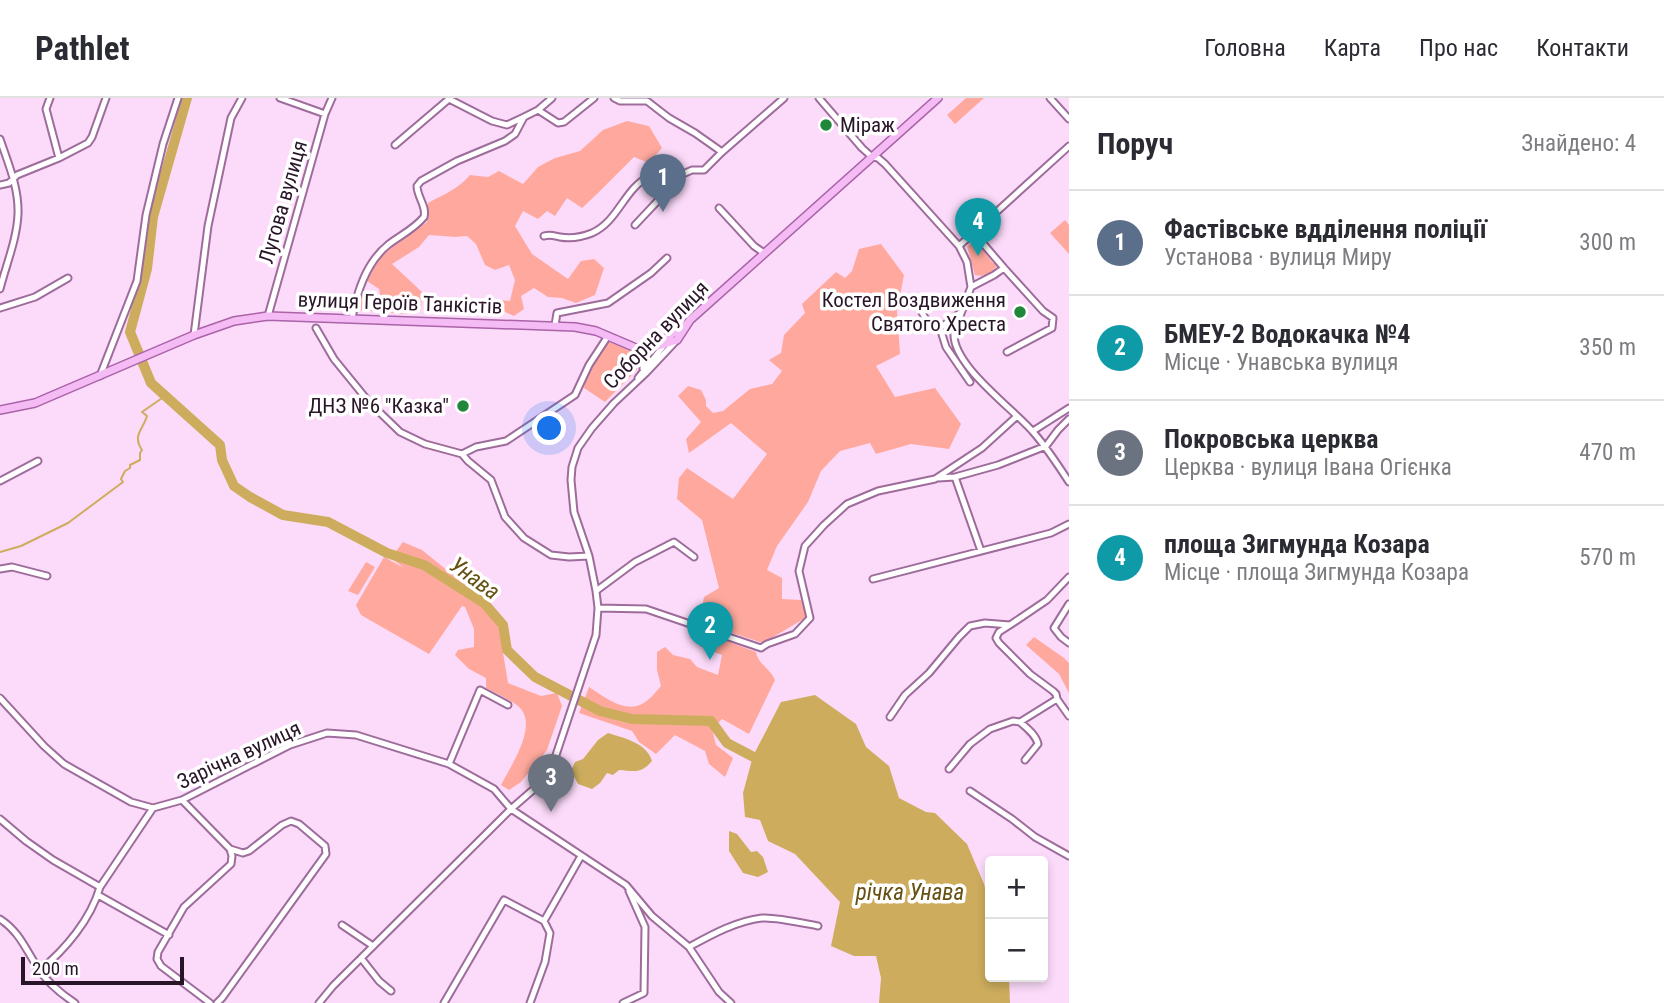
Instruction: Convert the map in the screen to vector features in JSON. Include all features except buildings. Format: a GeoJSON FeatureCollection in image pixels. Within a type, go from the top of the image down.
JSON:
{"type":"FeatureCollection","features":[{"type":"Feature","properties":{"kind":"main road","name":"Соборна вулиця"},"geometry":{"type":"LineString","coordinates":[[675,337],[690,320],[938,98]]}},
{"type":"Feature","properties":{"kind":"main road","name":"вулиця Героїв Танкістів"},"geometry":{"type":"LineString","coordinates":[[0,410],[35,402],[194,335],[234,321],[268,316],[555,325],[586,329],[643,351]]}},
{"type":"Feature","properties":{"kind":"main road"},"geometry":{"type":"LineString","coordinates":[[643,351],[675,337]]}},
{"type":"Feature","properties":{"kind":"main road"},"geometry":{"type":"LineString","coordinates":[[635,347],[662,344]]}},
{"type":"Feature","properties":{"kind":"street"},"geometry":{"type":"LineString","coordinates":[[50,98],[46,109],[59,158]]}},
{"type":"Feature","properties":{"kind":"street"},"geometry":{"type":"LineString","coordinates":[[0,185],[9,183],[17,174],[59,158],[88,143],[106,98]]}},
{"type":"Feature","properties":{"kind":"street"},"geometry":{"type":"LineString","coordinates":[[104,374],[136,281],[146,215],[163,144],[178,98]]}},
{"type":"Feature","properties":{"kind":"street"},"geometry":{"type":"LineString","coordinates":[[194,335],[211,215],[231,118],[242,98]]}},
{"type":"Feature","properties":{"kind":"street"},"geometry":{"type":"LineString","coordinates":[[280,98],[325,114]]}},
{"type":"Feature","properties":{"kind":"street","name":"Лугова вулиця"},"geometry":{"type":"LineString","coordinates":[[268,316],[331,98]]}},
{"type":"Feature","properties":{"kind":"street"},"geometry":{"type":"LineString","coordinates":[[395,145],[449,99],[492,121],[507,125],[538,110],[552,98]]}},
{"type":"Feature","properties":{"kind":"street"},"geometry":{"type":"LineString","coordinates":[[538,110],[558,122],[564,122],[594,98]]}},
{"type":"Feature","properties":{"kind":"street"},"geometry":{"type":"LineString","coordinates":[[614,98],[620,101],[646,101],[722,152]]}},
{"type":"Feature","properties":{"kind":"street"},"geometry":{"type":"LineString","coordinates":[[635,225],[687,171],[704,170],[784,98]]}},
{"type":"Feature","properties":{"kind":"street"},"geometry":{"type":"LineString","coordinates":[[819,98],[855,141],[872,157],[885,163],[959,246],[967,262],[971,287],[954,332],[953,339],[958,351],[972,370],[1033,431],[1069,482]]}},
{"type":"Feature","properties":{"kind":"street"},"geometry":{"type":"LineString","coordinates":[[1050,98],[1069,119]]}},
{"type":"Feature","properties":{"kind":"street"},"geometry":{"type":"LineString","coordinates":[[352,318],[359,290],[377,256],[424,217],[425,210],[417,186],[421,181],[457,161],[505,141],[515,134],[524,117]]}},
{"type":"Feature","properties":{"kind":"street"},"geometry":{"type":"LineString","coordinates":[[0,139],[18,199],[16,231],[0,289]]}},
{"type":"Feature","properties":{"kind":"street"},"geometry":{"type":"LineString","coordinates":[[959,246],[1069,146]]}},
{"type":"Feature","properties":{"kind":"street"},"geometry":{"type":"LineString","coordinates":[[544,236],[549,234],[569,238],[581,237],[602,228],[612,219],[633,188],[650,176],[669,188]]}},
{"type":"Feature","properties":{"kind":"street"},"geometry":{"type":"LineString","coordinates":[[719,208],[754,246],[764,253]]}},
{"type":"Feature","properties":{"kind":"street"},"geometry":{"type":"LineString","coordinates":[[974,233],[1052,318],[1052,328],[1007,352]]}},
{"type":"Feature","properties":{"kind":"street"},"geometry":{"type":"LineString","coordinates":[[555,325],[557,313],[608,303],[651,273],[667,258]]}},
{"type":"Feature","properties":{"kind":"street"},"geometry":{"type":"LineString","coordinates":[[971,287],[1004,268]]}},
{"type":"Feature","properties":{"kind":"street"},"geometry":{"type":"LineString","coordinates":[[0,308],[22,303],[68,278]]}},
{"type":"Feature","properties":{"kind":"street"},"geometry":{"type":"LineString","coordinates":[[916,299],[928,323],[940,328],[946,347],[970,382]]}},
{"type":"Feature","properties":{"kind":"street"},"geometry":{"type":"LineString","coordinates":[[940,328],[962,311]]}},
{"type":"Feature","properties":{"kind":"street"},"geometry":{"type":"LineString","coordinates":[[316,328],[334,359],[369,402],[400,432],[425,444],[462,454],[491,480],[505,517],[524,538],[551,555],[589,556]]}},
{"type":"Feature","properties":{"kind":"street"},"geometry":{"type":"LineString","coordinates":[[462,454],[476,447],[506,441],[575,395],[589,365],[608,336]]}},
{"type":"Feature","properties":{"kind":"street","name":"Соборна вулиця"},"geometry":{"type":"LineString","coordinates":[[510,809],[542,782],[552,767],[596,635],[596,591],[589,556],[574,512],[571,480],[578,448],[592,428],[635,384],[675,337]]}},
{"type":"Feature","properties":{"kind":"street"},"geometry":{"type":"LineString","coordinates":[[635,384],[662,344]]}},
{"type":"Feature","properties":{"kind":"street"},"geometry":{"type":"LineString","coordinates":[[635,384],[664,351],[662,344]]}},
{"type":"Feature","properties":{"kind":"street"},"geometry":{"type":"LineString","coordinates":[[643,351],[643,370]]}},
{"type":"Feature","properties":{"kind":"street"},"geometry":{"type":"LineString","coordinates":[[1033,431],[1069,408]]}},
{"type":"Feature","properties":{"kind":"street"},"geometry":{"type":"LineString","coordinates":[[935,479],[982,448],[1017,416]]}},
{"type":"Feature","properties":{"kind":"street"},"geometry":{"type":"LineString","coordinates":[[598,608],[646,609],[761,648],[795,634],[810,618],[799,571],[805,546],[847,504],[878,491],[955,477],[998,465],[1045,446],[1069,419]]}},
{"type":"Feature","properties":{"kind":"street"},"geometry":{"type":"LineString","coordinates":[[0,481],[38,461]]}},
{"type":"Feature","properties":{"kind":"street"},"geometry":{"type":"LineString","coordinates":[[955,477],[981,551]]}},
{"type":"Feature","properties":{"kind":"street"},"geometry":{"type":"LineString","coordinates":[[873,579],[1051,533],[1069,524]]}},
{"type":"Feature","properties":{"kind":"street"},"geometry":{"type":"LineString","coordinates":[[596,591],[635,562],[674,542],[694,557]]}},
{"type":"Feature","properties":{"kind":"street"},"geometry":{"type":"LineString","coordinates":[[0,569],[12,568],[47,576]]}},
{"type":"Feature","properties":{"kind":"street"},"geometry":{"type":"LineString","coordinates":[[1069,577],[1047,600],[997,634],[996,638],[1030,674],[1056,694],[1069,716]]}},
{"type":"Feature","properties":{"kind":"street"},"geometry":{"type":"LineString","coordinates":[[1069,604],[1054,628],[1069,643]]}},
{"type":"Feature","properties":{"kind":"street"},"geometry":{"type":"LineString","coordinates":[[890,717],[905,695],[929,673],[970,625],[1010,625]]}},
{"type":"Feature","properties":{"kind":"street"},"geometry":{"type":"LineString","coordinates":[[449,764],[480,690],[508,705]]}},
{"type":"Feature","properties":{"kind":"street"},"geometry":{"type":"LineString","coordinates":[[0,698],[64,764],[131,802],[153,808],[100,887],[85,921],[57,957],[40,970]]}},
{"type":"Feature","properties":{"kind":"street"},"geometry":{"type":"LineString","coordinates":[[1020,722],[1057,699]]}},
{"type":"Feature","properties":{"kind":"street"},"geometry":{"type":"LineString","coordinates":[[949,769],[970,744],[990,729],[1013,721],[1020,722],[1030,730],[1038,742],[1025,760]]}},
{"type":"Feature","properties":{"kind":"street","name":"Зарічна вулиця"},"geometry":{"type":"LineString","coordinates":[[153,808],[182,800],[290,745],[327,733],[356,735],[449,764],[494,789],[510,809],[626,885],[652,916],[689,947],[719,992],[731,1003]]}},
{"type":"Feature","properties":{"kind":"street"},"geometry":{"type":"LineString","coordinates":[[970,791],[1035,837],[1069,856]]}},
{"type":"Feature","properties":{"kind":"street"},"geometry":{"type":"LineString","coordinates":[[182,800],[230,849],[231,864],[184,907],[158,951],[157,959],[160,966],[210,1003]]}},
{"type":"Feature","properties":{"kind":"street"},"geometry":{"type":"LineString","coordinates":[[318,1003],[510,809]]}},
{"type":"Feature","properties":{"kind":"street"},"geometry":{"type":"LineString","coordinates":[[0,819],[26,841],[100,887]]}},
{"type":"Feature","properties":{"kind":"street"},"geometry":{"type":"LineString","coordinates":[[217,1003],[326,854],[325,846],[299,824],[291,821],[249,851],[243,853],[230,849]]}},
{"type":"Feature","properties":{"kind":"street"},"geometry":{"type":"LineString","coordinates":[[544,921],[582,856]]}},
{"type":"Feature","properties":{"kind":"street"},"geometry":{"type":"LineString","coordinates":[[623,1003],[644,993],[645,927],[626,885]]}},
{"type":"Feature","properties":{"kind":"street"},"geometry":{"type":"LineString","coordinates":[[98,895],[169,935]]}},
{"type":"Feature","properties":{"kind":"street"},"geometry":{"type":"LineString","coordinates":[[444,1003],[503,900],[544,921],[550,933],[545,962],[530,1003]]}},
{"type":"Feature","properties":{"kind":"street"},"geometry":{"type":"LineString","coordinates":[[689,947],[741,923],[764,918],[818,926]]}},
{"type":"Feature","properties":{"kind":"street"},"geometry":{"type":"LineString","coordinates":[[0,919],[21,938],[40,970],[62,994],[75,1003]]}},
{"type":"Feature","properties":{"kind":"street"},"geometry":{"type":"LineString","coordinates":[[342,925],[373,946]]}},
{"type":"Feature","properties":{"kind":"street"},"geometry":{"type":"LineString","coordinates":[[361,958],[379,981],[391,990]]}},
{"type":"Feature","properties":{"kind":"shaded area"},"geometry":{"type":"Polygon","coordinates":[[[966,98],[984,98],[955,124],[947,115],[966,98]]]}},
{"type":"Feature","properties":{"kind":"shaded area"},"geometry":{"type":"Polygon","coordinates":[[[627,121],[649,126],[662,148],[649,163],[634,157],[582,208],[567,198],[555,216],[547,211],[538,219],[523,211],[515,226],[532,254],[568,279],[581,261],[594,259],[604,268],[595,295],[576,303],[548,297],[534,288],[521,296],[524,309],[514,316],[490,305],[499,300],[510,301],[515,280],[509,265],[495,270],[485,265],[476,244],[467,236],[429,235],[419,247],[392,264],[422,292],[421,310],[406,314],[357,310],[362,290],[369,294],[371,305],[382,304],[379,289],[367,281],[377,261],[427,222],[428,203],[455,188],[470,175],[488,177],[499,171],[523,184],[538,167],[555,158],[580,151],[603,130],[627,121]]]}},
{"type":"Feature","properties":{"kind":"shaded area"},"geometry":{"type":"Polygon","coordinates":[[[1065,220],[1069,225],[1069,254],[1050,233],[1065,220]]]}},
{"type":"Feature","properties":{"kind":"shaded area"},"geometry":{"type":"Polygon","coordinates":[[[973,241],[979,242],[993,263],[998,264],[988,274],[975,275],[967,247],[973,241]]]}},
{"type":"Feature","properties":{"kind":"shaded area"},"geometry":{"type":"Polygon","coordinates":[[[881,244],[904,275],[897,311],[900,354],[876,366],[895,397],[935,388],[961,424],[949,449],[911,444],[876,454],[870,443],[840,451],[821,471],[808,502],[777,546],[767,570],[782,578],[782,599],[801,600],[807,617],[763,643],[699,622],[704,597],[719,588],[702,520],[677,499],[679,478],[687,468],[733,499],[767,454],[731,423],[689,453],[686,439],[701,422],[678,396],[688,386],[701,390],[706,406],[713,413],[723,411],[750,389],[772,384],[782,371],[769,360],[781,353],[784,335],[805,313],[802,304],[836,272],[845,278],[852,271],[859,249],[881,244]]]}},
{"type":"Feature","properties":{"kind":"shaded area"},"geometry":{"type":"Polygon","coordinates":[[[607,341],[630,351],[637,359],[638,365],[636,371],[605,402],[584,388],[586,375],[607,341]]]}},
{"type":"Feature","properties":{"kind":"shaded area"},"geometry":{"type":"Polygon","coordinates":[[[403,542],[422,550],[479,596],[499,628],[508,683],[541,696],[557,693],[562,706],[547,750],[521,782],[509,790],[501,785],[521,747],[526,726],[525,716],[517,705],[486,688],[486,678],[469,669],[455,655],[458,650],[474,647],[474,629],[465,607],[462,606],[429,654],[361,615],[356,605],[384,557],[404,568],[391,558],[403,542]]]}},
{"type":"Feature","properties":{"kind":"shaded area"},"geometry":{"type":"Polygon","coordinates":[[[366,562],[375,567],[358,595],[348,591],[366,562]]]}},
{"type":"Feature","properties":{"kind":"shaded area"},"geometry":{"type":"Polygon","coordinates":[[[703,632],[756,652],[775,680],[749,734],[722,719],[712,729],[716,745],[733,758],[725,777],[709,764],[705,751],[675,735],[656,754],[639,742],[632,731],[579,713],[589,687],[620,705],[634,707],[652,697],[661,686],[657,670],[657,652],[665,647],[673,655],[690,659],[697,667],[718,675],[722,655],[699,646],[703,632]]]}},
{"type":"Feature","properties":{"kind":"shaded area"},"geometry":{"type":"Polygon","coordinates":[[[1034,637],[1069,663],[1069,693],[1059,674],[1026,645],[1034,637]]]}},
{"type":"Feature","properties":{"kind":"water","name":"річка Унава"},"geometry":{"type":"Polygon","coordinates":[[[815,695],[856,724],[866,747],[889,766],[899,798],[926,812],[935,813],[967,844],[985,888],[985,982],[1009,982],[1010,1003],[879,1003],[881,978],[876,956],[854,956],[831,946],[840,902],[795,854],[768,841],[760,820],[745,817],[743,793],[753,756],[781,702],[815,695]]]}},
{"type":"Feature","properties":{"kind":"water"},"geometry":{"type":"Polygon","coordinates":[[[608,733],[640,746],[652,761],[641,770],[619,770],[613,775],[607,773],[592,789],[578,784],[571,771],[575,762],[583,759],[598,740],[608,733]]]}},
{"type":"Feature","properties":{"kind":"water"},"geometry":{"type":"Polygon","coordinates":[[[729,831],[737,834],[751,852],[757,851],[763,857],[768,872],[758,877],[743,873],[729,851],[729,831]]]}},
{"type":"Feature","properties":{"kind":"waterway","name":"Унава"},"geometry":{"type":"LineString","coordinates":[[187,98],[153,217],[147,269],[130,332],[151,383],[220,445],[222,460],[234,486],[283,515],[328,522],[387,553],[424,565],[484,603],[503,625],[507,650],[535,677],[600,711],[632,719],[711,721],[727,743],[763,762]]}},
{"type":"Feature","properties":{"kind":"waterway"},"geometry":{"type":"LineString","coordinates":[[369,273],[379,257]]}},
{"type":"Feature","properties":{"kind":"waterway"},"geometry":{"type":"LineString","coordinates":[[0,552],[21,546],[68,523],[123,482],[121,479],[125,471],[140,460],[142,450],[138,436],[147,416],[142,412],[165,396]]}},
{"type":"Feature","properties":{"kind":"place","name":"Міраж"},"geometry":{"type":"Point","coordinates":[826,125]}},
{"type":"Feature","properties":{"kind":"place","name":"Фастівське вдділення поліції"},"geometry":{"type":"Point","coordinates":[663,212]}},
{"type":"Feature","properties":{"kind":"place","name":"площа Зигмунда Козара"},"geometry":{"type":"Point","coordinates":[978,256]}},
{"type":"Feature","properties":{"kind":"place","name":"Костел Воздвиження Святого Хреста"},"geometry":{"type":"Point","coordinates":[1020,312]}},
{"type":"Feature","properties":{"kind":"place","name":"ДНЗ №6 \"Казка\""},"geometry":{"type":"Point","coordinates":[463,406]}},
{"type":"Feature","properties":{"kind":"place","name":"БМЕУ-2 Водокачка №4"},"geometry":{"type":"Point","coordinates":[710,660]}},
{"type":"Feature","properties":{"kind":"place","name":"Покровська церква"},"geometry":{"type":"Point","coordinates":[551,812]}}]}
